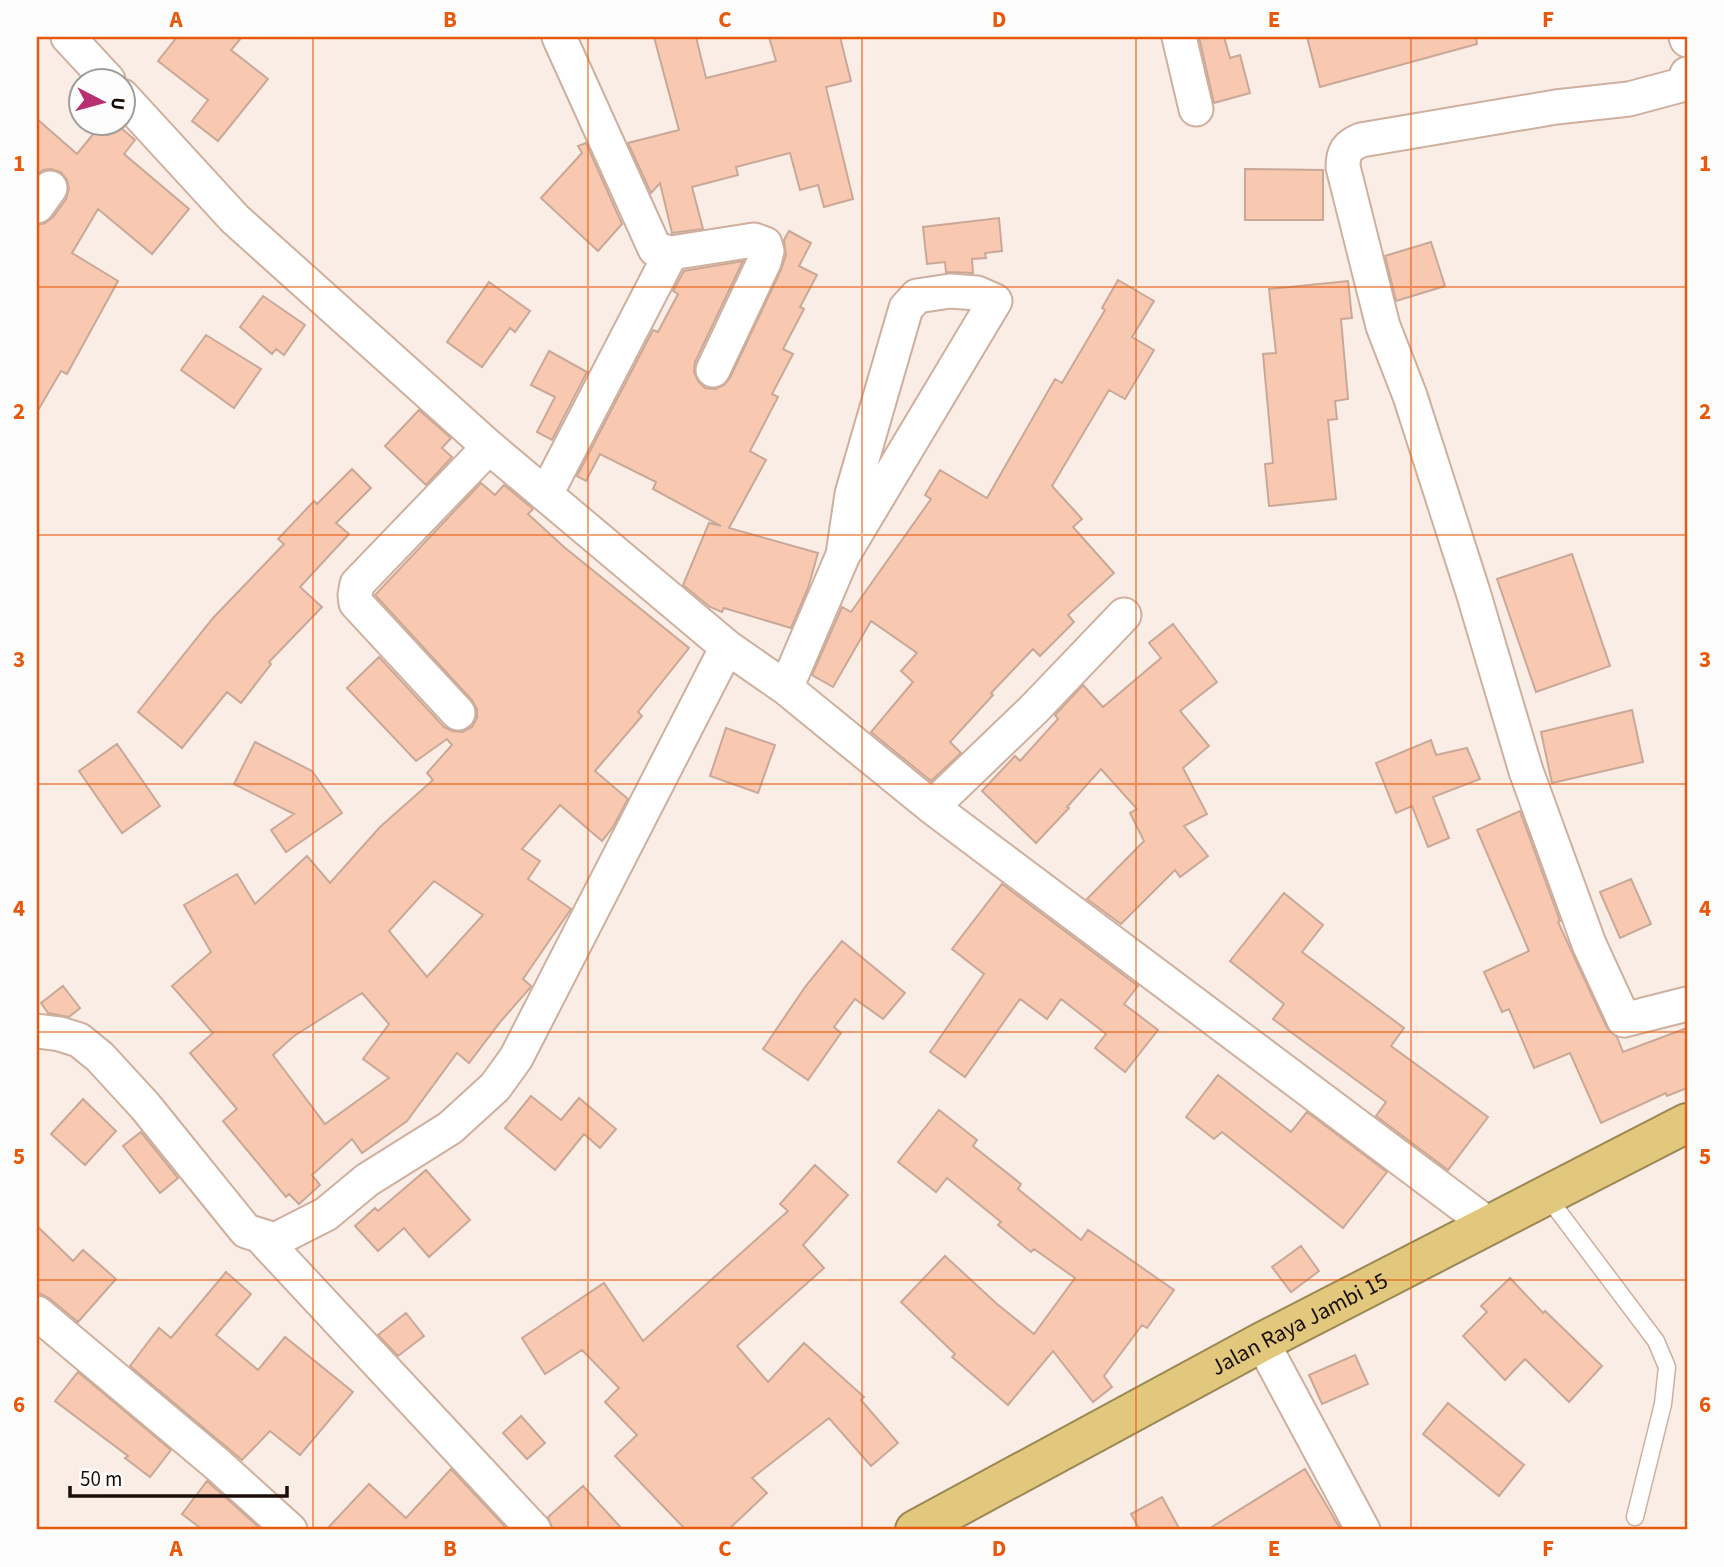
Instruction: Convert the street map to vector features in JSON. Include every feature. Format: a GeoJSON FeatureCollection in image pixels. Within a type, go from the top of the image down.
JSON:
{"type":"FeatureCollection","features":[{"type":"Feature","properties":{"kind":"highway","name":"Jalan Raya Jambi 15"},"geometry":{"type":"LineString","coordinates":[[915,1530],[1262,1342],[1687,1123]]}},
{"type":"Feature","properties":{"kind":"street"},"geometry":{"type":"LineString","coordinates":[[68,37],[95,66]]}},
{"type":"Feature","properties":{"kind":"street"},"geometry":{"type":"LineString","coordinates":[[558,37],[654,249],[671,253],[754,240],[765,244],[767,251],[764,262],[713,370]]}},
{"type":"Feature","properties":{"kind":"street"},"geometry":{"type":"LineString","coordinates":[[1179,37],[1196,109]]}},
{"type":"Feature","properties":{"kind":"street"},"geometry":{"type":"LineString","coordinates":[[1687,80],[1629,99],[1556,107],[1361,140],[1348,146],[1343,156],[1343,167],[1384,326],[1448,514],[1526,771],[1589,944],[1624,1020],[1687,1004]]}},
{"type":"Feature","properties":{"kind":"street"},"geometry":{"type":"LineString","coordinates":[[136,111],[235,219],[489,447],[727,646],[786,688],[932,807],[1489,1225]]}},
{"type":"Feature","properties":{"kind":"street"},"geometry":{"type":"LineString","coordinates":[[546,494],[671,253]]}},
{"type":"Feature","properties":{"kind":"street"},"geometry":{"type":"LineString","coordinates":[[786,688],[844,555],[995,301],[977,293],[950,291],[917,296],[906,308],[852,494],[844,555]]}},
{"type":"Feature","properties":{"kind":"street"},"geometry":{"type":"LineString","coordinates":[[458,713],[356,603],[355,595],[357,584],[489,447]]}},
{"type":"Feature","properties":{"kind":"street"},"geometry":{"type":"LineString","coordinates":[[932,807],[1035,708],[1124,615]]}},
{"type":"Feature","properties":{"kind":"street"},"geometry":{"type":"LineString","coordinates":[[37,1031],[79,1040],[100,1058],[145,1106],[246,1231],[275,1240],[326,1214],[366,1180],[450,1128],[495,1087],[516,1058],[727,646]]}},
{"type":"Feature","properties":{"kind":"street"},"geometry":{"type":"LineString","coordinates":[[261,1237],[534,1530]]}},
{"type":"Feature","properties":{"kind":"street"},"geometry":{"type":"LineString","coordinates":[[37,1313],[218,1464],[290,1530]]}},
{"type":"Feature","properties":{"kind":"street"},"geometry":{"type":"LineString","coordinates":[[1262,1342],[1363,1530]]}},
{"type":"Feature","properties":{"kind":"lane"},"geometry":{"type":"LineString","coordinates":[[1546,1195],[1656,1340],[1667,1367],[1663,1404],[1635,1517]]}},
{"type":"Feature","properties":{"kind":"building"},"geometry":{"type":"Polygon","coordinates":[[[177,37],[242,37],[231,50],[268,79],[218,141],[192,121],[208,100],[158,61],[177,37]]]}},
{"type":"Feature","properties":{"kind":"building"},"geometry":{"type":"Polygon","coordinates":[[[654,37],[696,37],[706,78],[776,61],[769,37],[840,37],[851,81],[826,87],[853,199],[824,207],[818,185],[800,190],[790,153],[736,167],[738,175],[692,187],[703,229],[672,233],[660,183],[651,193],[628,143],[679,130],[654,37]]]}},
{"type":"Feature","properties":{"kind":"building"},"geometry":{"type":"Polygon","coordinates":[[[1199,37],[1224,37],[1230,58],[1240,55],[1250,93],[1214,103],[1199,37]]]}},
{"type":"Feature","properties":{"kind":"building"},"geometry":{"type":"Polygon","coordinates":[[[1307,37],[1476,37],[1477,44],[1320,87],[1307,37]]]}},
{"type":"Feature","properties":{"kind":"building"},"geometry":{"type":"Polygon","coordinates":[[[37,119],[77,154],[92,136],[130,136],[135,140],[124,154],[189,209],[152,254],[98,209],[72,253],[118,281],[67,374],[61,371],[37,412],[37,225],[53,217],[66,199],[69,189],[61,172],[43,170],[37,175],[37,119]]]}},
{"type":"Feature","properties":{"kind":"building"},"geometry":{"type":"Polygon","coordinates":[[[586,143],[622,224],[598,251],[541,198],[582,153],[578,146],[586,143]]]}},
{"type":"Feature","properties":{"kind":"building"},"geometry":{"type":"Polygon","coordinates":[[[1245,169],[1323,170],[1323,220],[1245,220],[1245,169]]]}},
{"type":"Feature","properties":{"kind":"building"},"geometry":{"type":"Polygon","coordinates":[[[999,218],[1002,251],[985,253],[986,258],[972,259],[973,273],[946,272],[945,262],[927,264],[923,227],[999,218]]]}},
{"type":"Feature","properties":{"kind":"building"},"geometry":{"type":"Polygon","coordinates":[[[789,231],[811,243],[799,266],[817,275],[800,307],[804,309],[783,349],[793,354],[772,394],[778,397],[750,451],[766,460],[729,528],[818,553],[808,588],[791,628],[724,608],[722,612],[710,607],[683,585],[709,523],[721,526],[653,489],[656,482],[600,454],[586,481],[577,476],[653,330],[658,332],[678,294],[673,291],[684,271],[743,261],[695,362],[694,372],[698,381],[705,388],[715,389],[730,378],[781,270],[786,255],[784,240],[789,231]]]}},
{"type":"Feature","properties":{"kind":"building"},"geometry":{"type":"Polygon","coordinates":[[[1431,242],[1445,286],[1396,301],[1385,256],[1431,242]]]}},
{"type":"Feature","properties":{"kind":"building"},"geometry":{"type":"Polygon","coordinates":[[[1118,280],[1154,301],[1132,337],[1154,350],[1125,399],[1109,390],[1052,486],[1082,519],[1073,527],[1114,573],[1068,615],[1074,622],[1040,656],[1033,649],[991,693],[993,695],[950,742],[961,753],[931,781],[871,732],[913,682],[901,671],[917,653],[871,621],[833,687],[812,675],[842,607],[851,612],[931,499],[925,495],[940,470],[987,498],[1055,379],[1062,383],[1105,310],[1102,308],[1118,280]]]}},
{"type":"Feature","properties":{"kind":"building"},"geometry":{"type":"Polygon","coordinates":[[[1348,281],[1352,318],[1341,319],[1348,399],[1335,401],[1337,419],[1328,420],[1336,499],[1269,506],[1265,464],[1273,463],[1263,354],[1276,353],[1269,289],[1348,281]]]}},
{"type":"Feature","properties":{"kind":"building"},"geometry":{"type":"Polygon","coordinates":[[[489,282],[530,311],[515,332],[510,328],[482,367],[447,342],[489,282]]]}},
{"type":"Feature","properties":{"kind":"building"},"geometry":{"type":"Polygon","coordinates":[[[263,296],[305,325],[284,355],[276,349],[272,354],[240,327],[263,296]]]}},
{"type":"Feature","properties":{"kind":"building"},"geometry":{"type":"Polygon","coordinates":[[[206,335],[261,369],[234,408],[181,370],[206,335]]]}},
{"type":"Feature","properties":{"kind":"building"},"geometry":{"type":"Polygon","coordinates":[[[549,351],[587,372],[552,440],[537,432],[555,397],[531,385],[549,351]]]}},
{"type":"Feature","properties":{"kind":"building"},"geometry":{"type":"Polygon","coordinates":[[[419,410],[451,438],[442,448],[452,457],[426,485],[385,446],[419,410]]]}},
{"type":"Feature","properties":{"kind":"building"},"geometry":{"type":"Polygon","coordinates":[[[352,469],[371,488],[336,523],[349,534],[300,587],[322,607],[269,662],[271,664],[241,703],[227,692],[182,748],[138,712],[213,618],[284,544],[278,539],[314,501],[317,504],[352,469]]]}},
{"type":"Feature","properties":{"kind":"building"},"geometry":{"type":"Polygon","coordinates":[[[481,483],[495,495],[504,485],[533,509],[528,514],[564,547],[689,648],[638,712],[642,716],[595,771],[628,799],[602,841],[560,805],[522,849],[540,861],[528,879],[571,909],[523,979],[530,988],[469,1063],[457,1053],[407,1121],[362,1153],[352,1139],[312,1175],[320,1185],[299,1204],[289,1194],[286,1197],[223,1121],[237,1109],[190,1053],[213,1033],[172,986],[211,952],[184,905],[237,874],[255,904],[307,856],[330,883],[380,827],[433,780],[427,773],[452,745],[447,739],[416,761],[347,688],[379,657],[444,727],[462,732],[472,727],[477,718],[477,709],[472,700],[375,595],[481,483]],[[434,881],[389,931],[427,977],[483,915],[434,881]],[[362,993],[294,1036],[273,1055],[325,1124],[389,1078],[363,1059],[389,1024],[362,993]]]}},
{"type":"Feature","properties":{"kind":"building"},"geometry":{"type":"Polygon","coordinates":[[[1572,554],[1610,666],[1536,692],[1497,579],[1572,554]]]}},
{"type":"Feature","properties":{"kind":"building"},"geometry":{"type":"Polygon","coordinates":[[[1173,624],[1217,682],[1180,711],[1209,746],[1183,768],[1207,814],[1184,826],[1208,856],[1180,877],[1175,870],[1121,924],[1087,899],[1144,841],[1130,813],[1137,809],[1101,769],[1036,843],[982,791],[1015,756],[1020,761],[1058,719],[1055,715],[1083,685],[1103,707],[1161,658],[1149,643],[1173,624]]]}},
{"type":"Feature","properties":{"kind":"building"},"geometry":{"type":"Polygon","coordinates":[[[1632,710],[1643,762],[1552,783],[1541,732],[1632,710]]]}},
{"type":"Feature","properties":{"kind":"building"},"geometry":{"type":"Polygon","coordinates":[[[726,728],[775,745],[758,793],[710,776],[726,728]]]}},
{"type":"Feature","properties":{"kind":"building"},"geometry":{"type":"Polygon","coordinates":[[[1431,740],[1436,755],[1467,748],[1480,779],[1433,797],[1449,838],[1428,847],[1412,806],[1396,813],[1376,763],[1431,740]]]}},
{"type":"Feature","properties":{"kind":"building"},"geometry":{"type":"Polygon","coordinates":[[[255,742],[312,771],[342,813],[286,852],[271,830],[294,814],[234,784],[255,742]]]}},
{"type":"Feature","properties":{"kind":"building"},"geometry":{"type":"Polygon","coordinates":[[[117,744],[160,806],[122,833],[79,771],[117,744]]]}},
{"type":"Feature","properties":{"kind":"building"},"geometry":{"type":"Polygon","coordinates":[[[1520,811],[1560,921],[1558,922],[1607,1028],[1617,1037],[1623,1052],[1687,1028],[1687,1088],[1667,1096],[1666,1093],[1601,1123],[1570,1053],[1534,1068],[1509,1009],[1502,1012],[1484,972],[1529,951],[1477,830],[1520,811]]]}},
{"type":"Feature","properties":{"kind":"building"},"geometry":{"type":"Polygon","coordinates":[[[1631,879],[1651,924],[1620,938],[1600,892],[1631,879]]]}},
{"type":"Feature","properties":{"kind":"building"},"geometry":{"type":"Polygon","coordinates":[[[1002,884],[1138,986],[1124,1004],[1158,1030],[1125,1072],[1095,1048],[1106,1034],[1061,999],[1047,1019],[1020,999],[965,1077],[930,1052],[984,974],[952,949],[1002,884]]]}},
{"type":"Feature","properties":{"kind":"building"},"geometry":{"type":"Polygon","coordinates":[[[1284,893],[1323,925],[1302,952],[1404,1028],[1391,1046],[1488,1117],[1448,1170],[1376,1116],[1386,1102],[1273,1019],[1284,1004],[1230,961],[1284,893]]]}},
{"type":"Feature","properties":{"kind":"building"},"geometry":{"type":"Polygon","coordinates":[[[842,941],[905,993],[883,1019],[855,999],[834,1027],[841,1033],[808,1080],[763,1049],[805,987],[842,941]]]}},
{"type":"Feature","properties":{"kind":"building"},"geometry":{"type":"Polygon","coordinates":[[[63,986],[80,1008],[69,1017],[48,1013],[41,1003],[63,986]]]}},
{"type":"Feature","properties":{"kind":"building"},"geometry":{"type":"Polygon","coordinates":[[[1218,1075],[1291,1132],[1307,1112],[1387,1172],[1343,1228],[1222,1132],[1214,1139],[1186,1117],[1218,1075]]]}},
{"type":"Feature","properties":{"kind":"building"},"geometry":{"type":"Polygon","coordinates":[[[531,1096],[561,1120],[579,1098],[616,1129],[600,1148],[584,1134],[555,1170],[505,1128],[531,1096]]]}},
{"type":"Feature","properties":{"kind":"building"},"geometry":{"type":"Polygon","coordinates":[[[83,1099],[116,1131],[85,1165],[51,1134],[83,1099]]]}},
{"type":"Feature","properties":{"kind":"building"},"geometry":{"type":"Polygon","coordinates":[[[939,1110],[977,1140],[973,1146],[1021,1184],[1018,1189],[1081,1240],[1088,1230],[1174,1290],[1147,1328],[1142,1325],[1104,1376],[1112,1387],[1093,1402],[1053,1351],[1008,1405],[952,1357],[955,1354],[901,1302],[945,1256],[1034,1334],[1075,1278],[1034,1249],[1031,1252],[998,1225],[1001,1222],[947,1178],[936,1192],[898,1162],[939,1110]]]}},
{"type":"Feature","properties":{"kind":"building"},"geometry":{"type":"Polygon","coordinates":[[[141,1132],[178,1178],[160,1193],[123,1146],[141,1132]]]}},
{"type":"Feature","properties":{"kind":"building"},"geometry":{"type":"Polygon","coordinates":[[[815,1165],[848,1195],[803,1245],[824,1268],[737,1346],[768,1382],[804,1343],[864,1397],[861,1400],[898,1443],[871,1466],[829,1418],[752,1478],[767,1493],[728,1530],[686,1530],[615,1456],[637,1435],[605,1402],[619,1388],[582,1350],[545,1374],[522,1338],[604,1283],[643,1341],[788,1211],[780,1204],[815,1165]]]}},
{"type":"Feature","properties":{"kind":"building"},"geometry":{"type":"Polygon","coordinates":[[[426,1170],[470,1220],[429,1257],[404,1228],[378,1251],[355,1226],[375,1208],[378,1211],[426,1170]]]}},
{"type":"Feature","properties":{"kind":"building"},"geometry":{"type":"Polygon","coordinates":[[[37,1226],[73,1261],[83,1250],[116,1279],[78,1322],[49,1298],[37,1292],[37,1226]]]}},
{"type":"Feature","properties":{"kind":"building"},"geometry":{"type":"Polygon","coordinates":[[[1301,1246],[1319,1271],[1291,1292],[1272,1267],[1301,1246]]]}},
{"type":"Feature","properties":{"kind":"building"},"geometry":{"type":"Polygon","coordinates":[[[226,1272],[251,1294],[216,1335],[258,1370],[285,1337],[353,1392],[300,1455],[270,1431],[242,1460],[130,1366],[159,1328],[171,1338],[226,1272]]]}},
{"type":"Feature","properties":{"kind":"building"},"geometry":{"type":"Polygon","coordinates":[[[1510,1278],[1543,1313],[1545,1311],[1602,1366],[1569,1402],[1525,1359],[1505,1380],[1463,1336],[1487,1312],[1481,1306],[1510,1278]]]}},
{"type":"Feature","properties":{"kind":"building"},"geometry":{"type":"Polygon","coordinates":[[[406,1313],[424,1336],[398,1356],[378,1335],[406,1313]]]}},
{"type":"Feature","properties":{"kind":"building"},"geometry":{"type":"Polygon","coordinates":[[[1355,1355],[1368,1384],[1322,1404],[1309,1375],[1355,1355]]]}},
{"type":"Feature","properties":{"kind":"building"},"geometry":{"type":"Polygon","coordinates":[[[78,1372],[171,1450],[150,1477],[125,1458],[128,1456],[55,1401],[78,1372]]]}},
{"type":"Feature","properties":{"kind":"building"},"geometry":{"type":"Polygon","coordinates":[[[1448,1403],[1524,1465],[1499,1496],[1423,1434],[1448,1403]]]}},
{"type":"Feature","properties":{"kind":"building"},"geometry":{"type":"Polygon","coordinates":[[[521,1416],[545,1443],[527,1459],[503,1433],[521,1416]]]}},
{"type":"Feature","properties":{"kind":"building"},"geometry":{"type":"Polygon","coordinates":[[[451,1469],[508,1530],[326,1530],[369,1484],[406,1518],[451,1469]]]}},
{"type":"Feature","properties":{"kind":"building"},"geometry":{"type":"Polygon","coordinates":[[[1305,1469],[1341,1530],[1207,1530],[1305,1469]]]}},
{"type":"Feature","properties":{"kind":"building"},"geometry":{"type":"Polygon","coordinates":[[[207,1481],[262,1530],[203,1530],[182,1514],[207,1481]]]}},
{"type":"Feature","properties":{"kind":"building"},"geometry":{"type":"Polygon","coordinates":[[[583,1486],[623,1530],[553,1530],[548,1517],[583,1486]]]}},
{"type":"Feature","properties":{"kind":"building"},"geometry":{"type":"Polygon","coordinates":[[[1162,1497],[1180,1530],[1140,1530],[1131,1514],[1162,1497]]]}}]}
